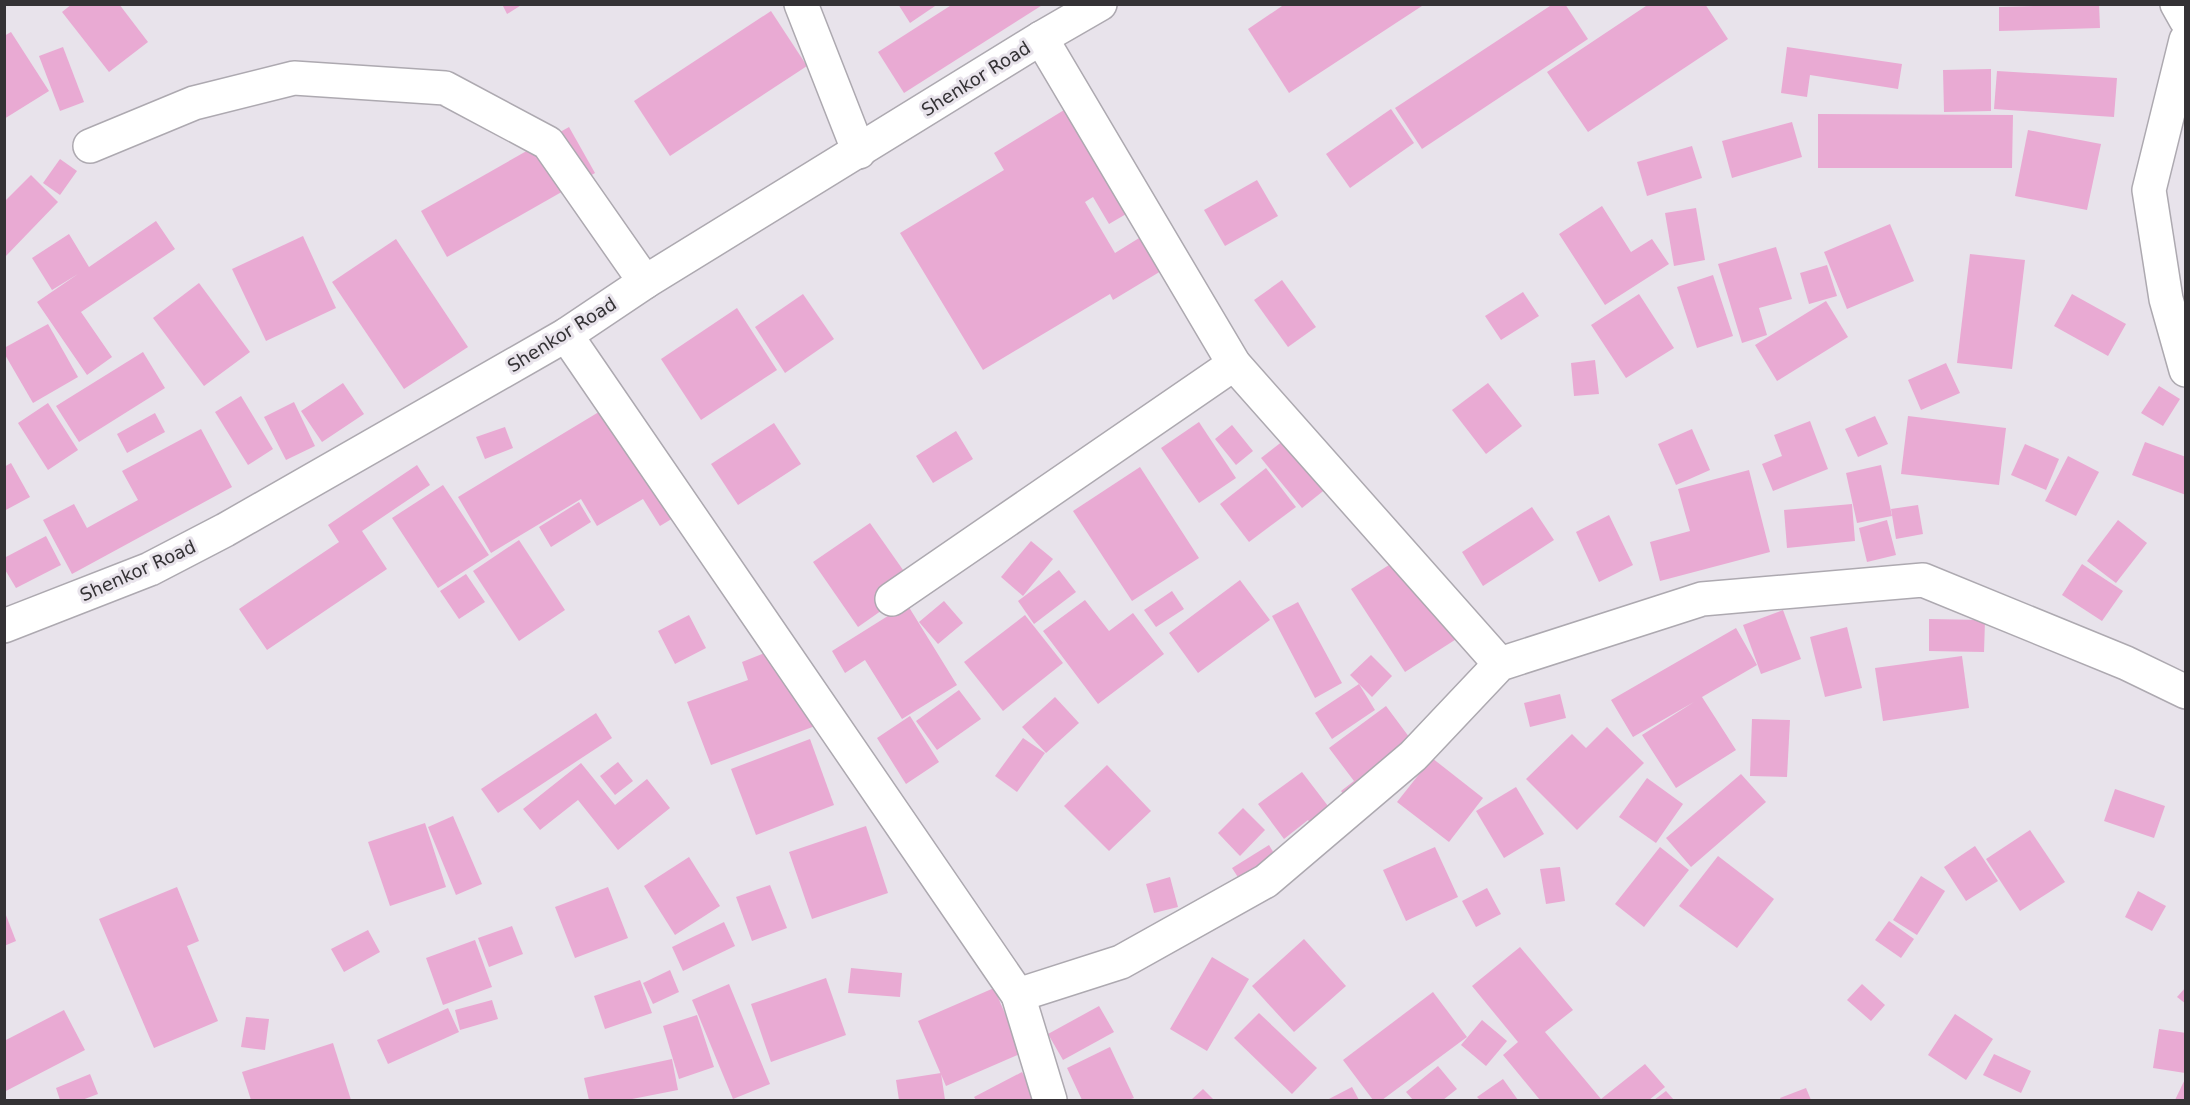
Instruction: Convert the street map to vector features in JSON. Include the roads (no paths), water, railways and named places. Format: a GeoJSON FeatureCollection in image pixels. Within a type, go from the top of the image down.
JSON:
{"type":"FeatureCollection","features":[{"type":"Feature","properties":{"kind":"street"},"geometry":{"type":"LineString","coordinates":[[801,4],[859,152]]}},
{"type":"Feature","properties":{"kind":"street","name":"Shenkor Road"},"geometry":{"type":"LineString","coordinates":[[4,626],[150,569],[225,530],[566,335],[645,282],[1100,4]]}},
{"type":"Feature","properties":{"kind":"street"},"geometry":{"type":"LineString","coordinates":[[2177,4],[2186,20]]}},
{"type":"Feature","properties":{"kind":"street"},"geometry":{"type":"LineString","coordinates":[[1041,38],[1234,364],[1500,663]]}},
{"type":"Feature","properties":{"kind":"street"},"geometry":{"type":"LineString","coordinates":[[2186,40],[2149,190],[2166,299],[2186,370]]}},
{"type":"Feature","properties":{"kind":"street"},"geometry":{"type":"LineString","coordinates":[[90,146],[194,103],[294,78],[445,88],[548,143],[645,282]]}},
{"type":"Feature","properties":{"kind":"street"},"geometry":{"type":"LineString","coordinates":[[566,335],[1018,995],[1050,1101]]}},
{"type":"Feature","properties":{"kind":"street"},"geometry":{"type":"LineString","coordinates":[[892,599],[1234,364]]}},
{"type":"Feature","properties":{"kind":"street"},"geometry":{"type":"LineString","coordinates":[[1018,995],[1121,962],[1266,881],[1413,756],[1500,663],[1702,599],[1923,580],[2126,663],[2186,692]]}}]}
